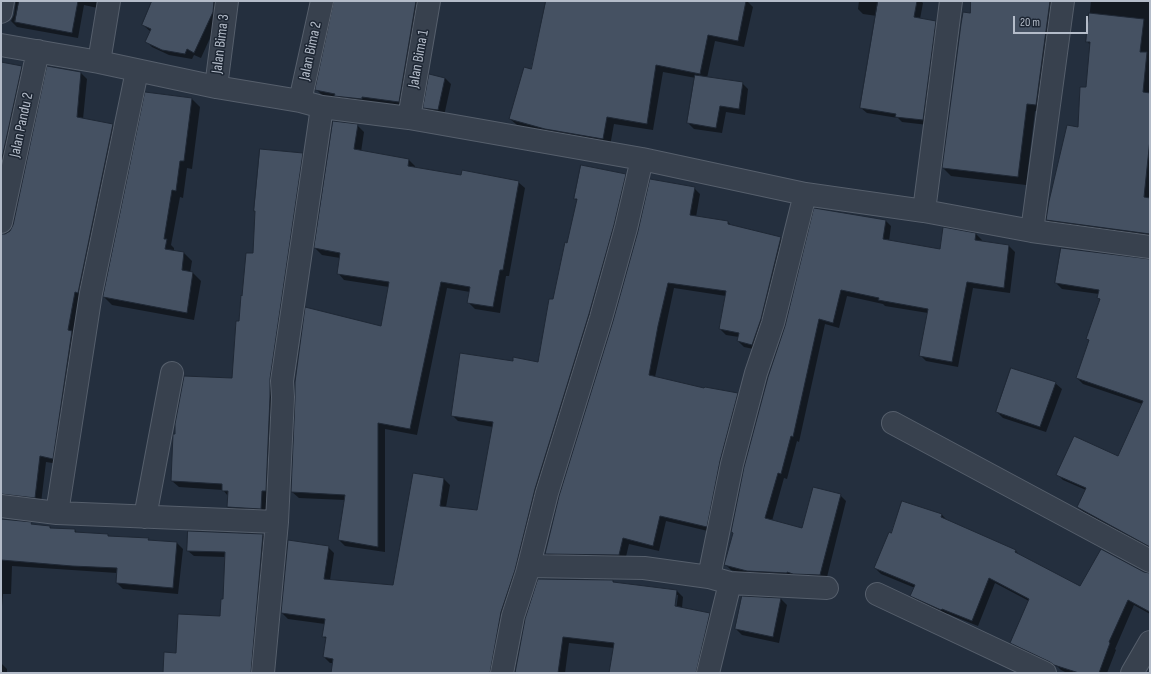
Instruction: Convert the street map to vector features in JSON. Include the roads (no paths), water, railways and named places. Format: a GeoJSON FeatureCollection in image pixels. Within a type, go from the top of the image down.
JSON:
{"type":"FeatureCollection","features":[{"type":"Feature","properties":{"kind":"street"},"geometry":{"type":"LineString","coordinates":[[1,12],[3,1]]}},
{"type":"Feature","properties":{"kind":"street"},"geometry":{"type":"LineString","coordinates":[[99,62],[109,1]]}},
{"type":"Feature","properties":{"kind":"street","name":"Jalan Bima 3"},"geometry":{"type":"LineString","coordinates":[[216,87],[227,1]]}},
{"type":"Feature","properties":{"kind":"street","name":"Jalan Bima 2"},"geometry":{"type":"LineString","coordinates":[[300,102],[322,1]]}},
{"type":"Feature","properties":{"kind":"street","name":"Jalan Bima 1"},"geometry":{"type":"LineString","coordinates":[[409,118],[429,1]]}},
{"type":"Feature","properties":{"kind":"street"},"geometry":{"type":"LineString","coordinates":[[924,211],[951,1]]}},
{"type":"Feature","properties":{"kind":"street"},"geometry":{"type":"LineString","coordinates":[[1032,232],[1063,1]]}},
{"type":"Feature","properties":{"kind":"street"},"geometry":{"type":"LineString","coordinates":[[1,45],[99,62],[216,87],[322,107],[409,118],[642,159],[805,194],[924,211],[1032,232],[1150,247]]}},
{"type":"Feature","properties":{"kind":"street","name":"Jalan Pandu 2"},"geometry":{"type":"LineString","coordinates":[[1,222],[38,51]]}},
{"type":"Feature","properties":{"kind":"street"},"geometry":{"type":"LineString","coordinates":[[56,513],[91,293],[137,70]]}},
{"type":"Feature","properties":{"kind":"street"},"geometry":{"type":"LineString","coordinates":[[263,673],[277,522],[283,397],[282,381],[322,107]]}},
{"type":"Feature","properties":{"kind":"street"},"geometry":{"type":"LineString","coordinates":[[502,673],[513,616],[529,566],[547,493],[626,228],[642,159]]}},
{"type":"Feature","properties":{"kind":"street"},"geometry":{"type":"LineString","coordinates":[[710,577],[732,464],[756,373],[773,323],[805,194]]}},
{"type":"Feature","properties":{"kind":"street"},"geometry":{"type":"LineString","coordinates":[[145,517],[172,373]]}},
{"type":"Feature","properties":{"kind":"street"},"geometry":{"type":"LineString","coordinates":[[893,423],[1150,561]]}},
{"type":"Feature","properties":{"kind":"street"},"geometry":{"type":"LineString","coordinates":[[1,506],[56,513],[277,522]]}},
{"type":"Feature","properties":{"kind":"street"},"geometry":{"type":"LineString","coordinates":[[529,566],[644,568],[710,577],[730,583],[827,588]]}},
{"type":"Feature","properties":{"kind":"street"},"geometry":{"type":"LineString","coordinates":[[708,673],[730,583]]}},
{"type":"Feature","properties":{"kind":"street"},"geometry":{"type":"LineString","coordinates":[[877,594],[1045,673]]}},
{"type":"Feature","properties":{"kind":"street"},"geometry":{"type":"LineString","coordinates":[[1132,673],[1150,642]]}}]}
